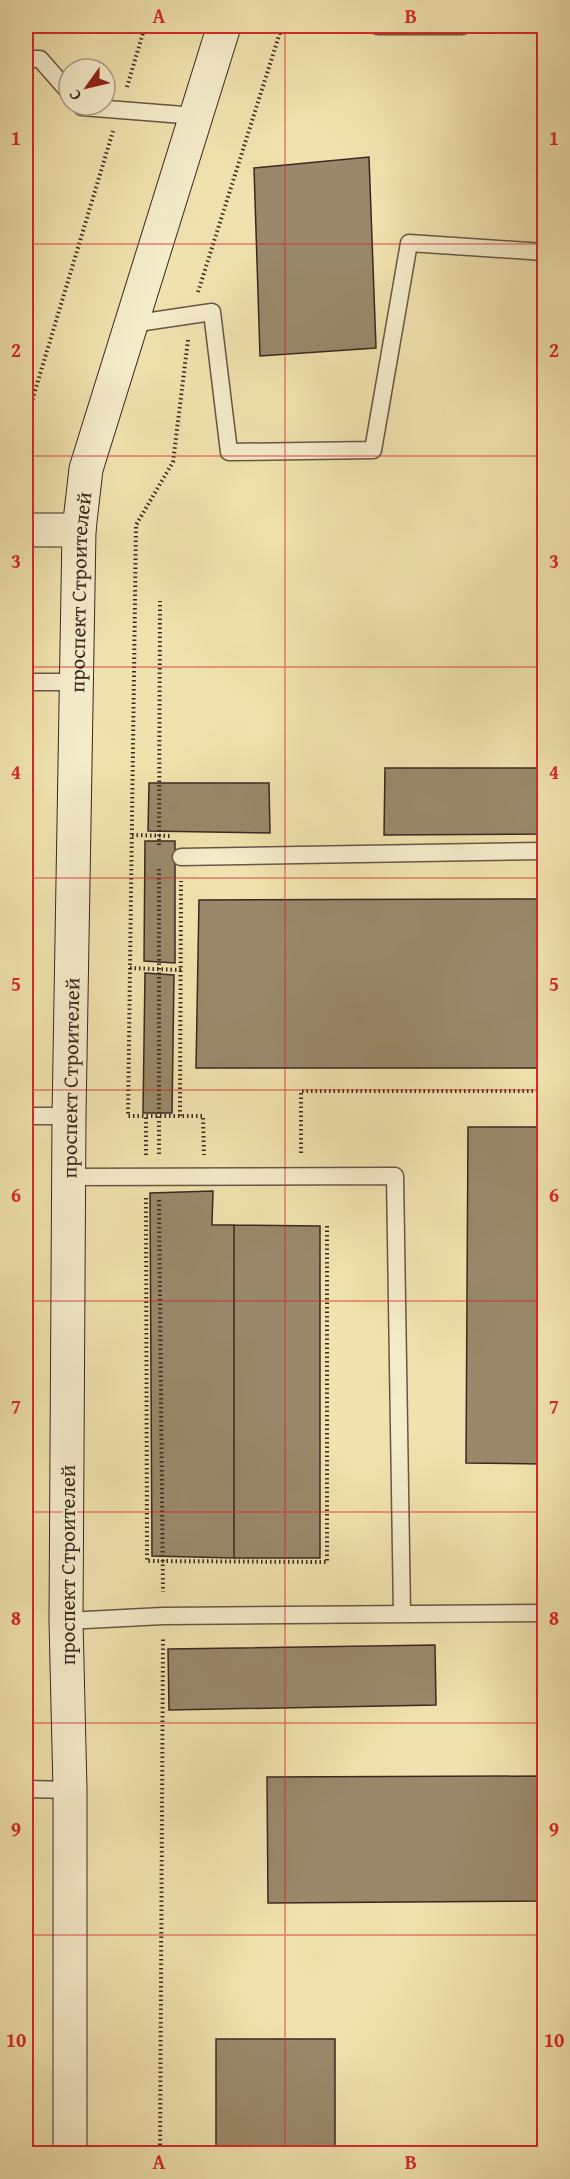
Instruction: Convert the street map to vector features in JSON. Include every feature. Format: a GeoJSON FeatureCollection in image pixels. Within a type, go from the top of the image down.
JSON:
{"type":"FeatureCollection","features":[{"type":"Feature","properties":{"kind":"main road","name":"проспект Строителей"},"geometry":{"type":"LineString","coordinates":[[70,2154],[70,1790],[66,1620],[69,1116],[79,530],[86,469],[224,26]]}},
{"type":"Feature","properties":{"kind":"main road"},"geometry":{"type":"LineString","coordinates":[[26,530],[79,530]]}},
{"type":"Feature","properties":{"kind":"lane"},"geometry":{"type":"LineString","coordinates":[[378,26],[462,26]]}},
{"type":"Feature","properties":{"kind":"lane"},"geometry":{"type":"LineString","coordinates":[[26,59],[40,59],[57,78]]}},
{"type":"Feature","properties":{"kind":"lane"},"geometry":{"type":"LineString","coordinates":[[117,110],[196,116]]}},
{"type":"Feature","properties":{"kind":"lane"},"geometry":{"type":"LineString","coordinates":[[131,324],[212,312],[229,452],[373,450],[409,243],[544,252]]}},
{"type":"Feature","properties":{"kind":"lane"},"geometry":{"type":"LineString","coordinates":[[26,681],[76,682]]}},
{"type":"Feature","properties":{"kind":"lane"},"geometry":{"type":"LineString","coordinates":[[182,857],[544,851]]}},
{"type":"Feature","properties":{"kind":"lane"},"geometry":{"type":"LineString","coordinates":[[26,1116],[69,1116]]}},
{"type":"Feature","properties":{"kind":"lane"},"geometry":{"type":"LineString","coordinates":[[69,1177],[395,1176],[402,1614]]}},
{"type":"Feature","properties":{"kind":"lane"},"geometry":{"type":"LineString","coordinates":[[66,1620],[163,1616],[544,1613]]}},
{"type":"Feature","properties":{"kind":"lane"},"geometry":{"type":"LineString","coordinates":[[26,1789],[70,1790]]}},
{"type":"Feature","properties":{"kind":"path"},"geometry":{"type":"LineString","coordinates":[[26,421],[145,26]]}},
{"type":"Feature","properties":{"kind":"path"},"geometry":{"type":"LineString","coordinates":[[204,1177],[203,1116],[128,1116],[136,525],[173,462],[191,315],[282,26]]}},
{"type":"Feature","properties":{"kind":"path"},"geometry":{"type":"LineString","coordinates":[[159,847],[160,601]]}},
{"type":"Feature","properties":{"kind":"path"},"geometry":{"type":"LineString","coordinates":[[180,1116],[182,857]]}},
{"type":"Feature","properties":{"kind":"path"},"geometry":{"type":"LineString","coordinates":[[159,858],[159,1116],[152,1177],[147,1561],[327,1562],[327,1226]]}},
{"type":"Feature","properties":{"kind":"path"},"geometry":{"type":"LineString","coordinates":[[130,968],[181,970]]}},
{"type":"Feature","properties":{"kind":"path"},"geometry":{"type":"LineString","coordinates":[[301,1176],[302,1091],[544,1091]]}},
{"type":"Feature","properties":{"kind":"path"},"geometry":{"type":"LineString","coordinates":[[146,1116],[152,1177],[163,1616],[160,2154]]}},
{"type":"Feature","properties":{"kind":"building"},"geometry":{"type":"Polygon","coordinates":[[[369,157],[376,348],[260,356],[254,168],[369,157]]]}},
{"type":"Feature","properties":{"kind":"building"},"geometry":{"type":"Polygon","coordinates":[[[385,768],[544,768],[544,834],[384,835],[385,768]]]}},
{"type":"Feature","properties":{"kind":"building"},"geometry":{"type":"Polygon","coordinates":[[[149,783],[269,783],[270,833],[148,831],[149,783]]]}},
{"type":"Feature","properties":{"kind":"building"},"geometry":{"type":"Polygon","coordinates":[[[145,841],[175,841],[175,963],[144,961],[145,841]]]}},
{"type":"Feature","properties":{"kind":"building"},"geometry":{"type":"Polygon","coordinates":[[[544,899],[544,1068],[196,1068],[199,900],[544,899]]]}},
{"type":"Feature","properties":{"kind":"building"},"geometry":{"type":"Polygon","coordinates":[[[145,973],[174,975],[172,1113],[143,1113],[145,973]]]}},
{"type":"Feature","properties":{"kind":"building"},"geometry":{"type":"Polygon","coordinates":[[[468,1127],[544,1127],[544,1464],[466,1463],[468,1127]]]}},
{"type":"Feature","properties":{"kind":"building"},"geometry":{"type":"Polygon","coordinates":[[[213,1191],[212,1225],[234,1225],[234,1558],[152,1556],[150,1193],[213,1191]]]}},
{"type":"Feature","properties":{"kind":"building"},"geometry":{"type":"Polygon","coordinates":[[[234,1225],[320,1226],[320,1558],[234,1558],[234,1225]]]}},
{"type":"Feature","properties":{"kind":"building"},"geometry":{"type":"Polygon","coordinates":[[[435,1645],[436,1705],[169,1710],[168,1649],[435,1645]]]}},
{"type":"Feature","properties":{"kind":"building"},"geometry":{"type":"Polygon","coordinates":[[[544,1776],[544,1901],[268,1903],[267,1777],[544,1776]]]}},
{"type":"Feature","properties":{"kind":"building"},"geometry":{"type":"Polygon","coordinates":[[[216,2039],[335,2039],[335,2154],[216,2154],[216,2039]]]}},
{"type":"Feature","properties":{"kind":"building"},"geometry":{"type":"Polygon","coordinates":[[[474,2150],[474,2154],[383,2154],[383,2151],[474,2150]]]}}]}
